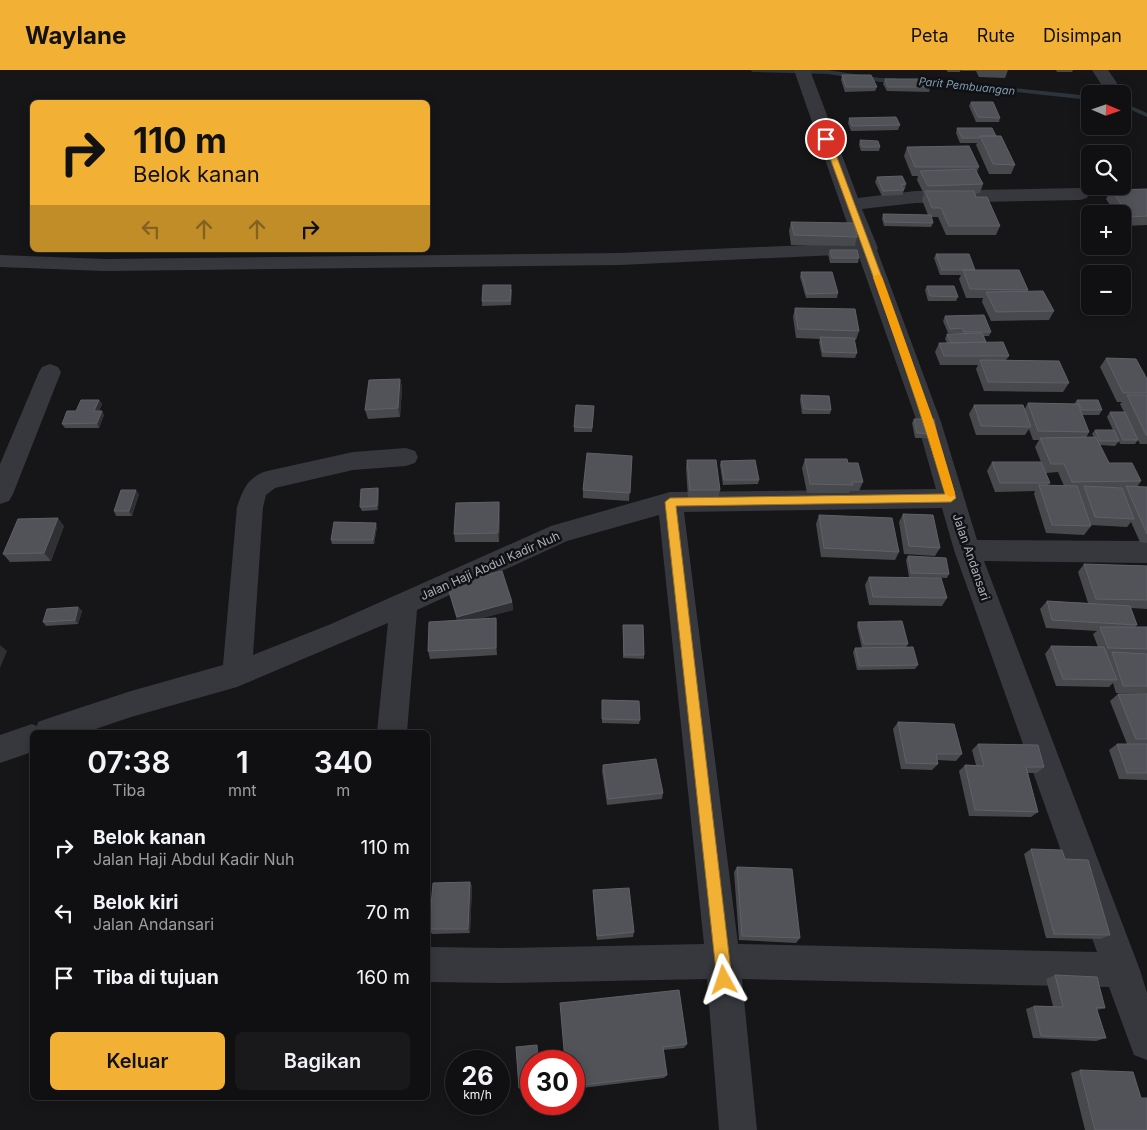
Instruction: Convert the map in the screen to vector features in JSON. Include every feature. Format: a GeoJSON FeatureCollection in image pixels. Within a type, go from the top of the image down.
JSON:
{"type":"FeatureCollection","features":[{"type":"Feature","properties":{"kind":"street","name":"Jalan Andansari"},"geometry":{"type":"LineString","coordinates":[[804,74],[929,422],[967,550],[1147,1042]]}},
{"type":"Feature","properties":{"kind":"street"},"geometry":{"type":"LineString","coordinates":[[850,205],[916,197],[1080,194]]}},
{"type":"Feature","properties":{"kind":"street"},"geometry":{"type":"LineString","coordinates":[[0,261],[104,265],[620,259],[868,248]]}},
{"type":"Feature","properties":{"kind":"street"},"geometry":{"type":"LineString","coordinates":[[0,494],[50,372]]}},
{"type":"Feature","properties":{"kind":"street"},"geometry":{"type":"LineString","coordinates":[[236,674],[250,507],[255,490],[267,480],[353,461],[406,457]]}},
{"type":"Feature","properties":{"kind":"street","name":"Jalan Haji Abdul Kadir Nuh"},"geometry":{"type":"LineString","coordinates":[[55,730],[131,704],[236,674],[404,605],[560,533],[670,502],[951,498]]}},
{"type":"Feature","properties":{"kind":"street"},"geometry":{"type":"LineString","coordinates":[[670,502],[723,961],[738,1130]]}},
{"type":"Feature","properties":{"kind":"street"},"geometry":{"type":"LineString","coordinates":[[967,550],[1147,552]]}},
{"type":"Feature","properties":{"kind":"street"},"geometry":{"type":"LineString","coordinates":[[392,730],[404,605]]}},
{"type":"Feature","properties":{"kind":"street"},"geometry":{"type":"LineString","coordinates":[[0,749],[30,739]]}},
{"type":"Feature","properties":{"kind":"street"},"geometry":{"type":"LineString","coordinates":[[430,965],[493,967],[596,962],[723,961],[1122,970]]}},
{"type":"Feature","properties":{"kind":"building"},"geometry":{"type":"Polygon","coordinates":[[[842,75],[871,75],[877,87],[846,87],[842,75]]]}},
{"type":"Feature","properties":{"kind":"building"},"geometry":{"type":"Polygon","coordinates":[[[885,79],[927,79],[930,87],[888,87],[885,79]]]}},
{"type":"Feature","properties":{"kind":"building"},"geometry":{"type":"Polygon","coordinates":[[[971,102],[993,102],[1000,118],[978,117],[971,102]]]}},
{"type":"Feature","properties":{"kind":"building"},"geometry":{"type":"Polygon","coordinates":[[[896,117],[900,125],[852,126],[849,118],[896,117]]]}},
{"type":"Feature","properties":{"kind":"building"},"geometry":{"type":"Polygon","coordinates":[[[957,128],[992,128],[996,136],[962,138],[957,128]]]}},
{"type":"Feature","properties":{"kind":"building"},"geometry":{"type":"Polygon","coordinates":[[[980,136],[1001,136],[1015,165],[993,164],[980,136]]]}},
{"type":"Feature","properties":{"kind":"building"},"geometry":{"type":"Polygon","coordinates":[[[860,140],[878,141],[880,147],[862,147],[860,140]]]}},
{"type":"Feature","properties":{"kind":"building"},"geometry":{"type":"Polygon","coordinates":[[[969,146],[979,167],[915,167],[907,147],[969,146]]]}},
{"type":"Feature","properties":{"kind":"building"},"geometry":{"type":"Polygon","coordinates":[[[975,169],[983,184],[928,186],[920,171],[975,169]]]}},
{"type":"Feature","properties":{"kind":"building"},"geometry":{"type":"Polygon","coordinates":[[[902,176],[906,184],[901,185],[904,190],[883,191],[877,177],[902,176]]]}},
{"type":"Feature","properties":{"kind":"building"},"geometry":{"type":"Polygon","coordinates":[[[1131,189],[1147,189],[1147,216],[1131,217],[1131,205],[1122,205],[1115,195],[1131,195],[1131,189]]]}},
{"type":"Feature","properties":{"kind":"building"},"geometry":{"type":"Polygon","coordinates":[[[925,191],[974,191],[976,197],[987,197],[1000,226],[949,226],[941,208],[932,208],[925,191]]]}},
{"type":"Feature","properties":{"kind":"building"},"geometry":{"type":"Polygon","coordinates":[[[883,214],[931,215],[933,223],[885,222],[883,214]]]}},
{"type":"Feature","properties":{"kind":"building"},"geometry":{"type":"Polygon","coordinates":[[[791,222],[854,223],[857,237],[794,235],[791,222]]]}},
{"type":"Feature","properties":{"kind":"building"},"geometry":{"type":"Polygon","coordinates":[[[830,250],[857,250],[859,258],[832,258],[830,250]]]}},
{"type":"Feature","properties":{"kind":"building"},"geometry":{"type":"Polygon","coordinates":[[[936,254],[969,254],[975,270],[942,270],[936,254]]]}},
{"type":"Feature","properties":{"kind":"building"},"geometry":{"type":"Polygon","coordinates":[[[963,270],[1019,270],[1028,290],[970,289],[963,270]]]}},
{"type":"Feature","properties":{"kind":"building"},"geometry":{"type":"Polygon","coordinates":[[[801,272],[832,272],[838,293],[807,294],[801,272]]]}},
{"type":"Feature","properties":{"kind":"building"},"geometry":{"type":"Polygon","coordinates":[[[483,285],[511,285],[510,301],[482,301],[483,285]]]}},
{"type":"Feature","properties":{"kind":"building"},"geometry":{"type":"Polygon","coordinates":[[[927,286],[954,286],[958,297],[930,296],[927,286]]]}},
{"type":"Feature","properties":{"kind":"building"},"geometry":{"type":"Polygon","coordinates":[[[1043,291],[1054,311],[996,312],[986,292],[1043,291]]]}},
{"type":"Feature","properties":{"kind":"building"},"geometry":{"type":"Polygon","coordinates":[[[795,308],[855,309],[859,331],[798,329],[795,308]]]}},
{"type":"Feature","properties":{"kind":"building"},"geometry":{"type":"Polygon","coordinates":[[[984,315],[991,332],[964,332],[962,328],[950,329],[945,316],[984,315]]]}},
{"type":"Feature","properties":{"kind":"building"},"geometry":{"type":"Polygon","coordinates":[[[982,333],[986,342],[951,343],[947,334],[982,333]]]}},
{"type":"Feature","properties":{"kind":"building"},"geometry":{"type":"Polygon","coordinates":[[[820,337],[854,338],[857,353],[823,352],[820,337]]]}},
{"type":"Feature","properties":{"kind":"building"},"geometry":{"type":"Polygon","coordinates":[[[1003,342],[1009,356],[944,356],[939,343],[1003,342]]]}},
{"type":"Feature","properties":{"kind":"building"},"geometry":{"type":"Polygon","coordinates":[[[1106,358],[1136,359],[1147,379],[1147,393],[1123,393],[1106,358]]]}},
{"type":"Feature","properties":{"kind":"building"},"geometry":{"type":"Polygon","coordinates":[[[980,360],[1059,361],[1069,383],[988,382],[980,360]]]}},
{"type":"Feature","properties":{"kind":"building"},"geometry":{"type":"Polygon","coordinates":[[[400,379],[398,408],[365,410],[369,380],[400,379]]]}},
{"type":"Feature","properties":{"kind":"building"},"geometry":{"type":"Polygon","coordinates":[[[801,395],[829,396],[831,410],[804,409],[801,395]]]}},
{"type":"Feature","properties":{"kind":"building"},"geometry":{"type":"Polygon","coordinates":[[[1127,395],[1147,395],[1147,435],[1146,435],[1127,395]]]}},
{"type":"Feature","properties":{"kind":"building"},"geometry":{"type":"Polygon","coordinates":[[[81,400],[99,400],[94,411],[102,411],[97,423],[62,424],[67,411],[76,411],[81,400]]]}},
{"type":"Feature","properties":{"kind":"building"},"geometry":{"type":"Polygon","coordinates":[[[1077,400],[1098,400],[1102,410],[1082,410],[1077,400]]]}},
{"type":"Feature","properties":{"kind":"building"},"geometry":{"type":"Polygon","coordinates":[[[1028,403],[1078,404],[1089,432],[1038,431],[1028,403]]]}},
{"type":"Feature","properties":{"kind":"building"},"geometry":{"type":"Polygon","coordinates":[[[576,405],[594,406],[592,428],[574,427],[576,405]]]}},
{"type":"Feature","properties":{"kind":"building"},"geometry":{"type":"Polygon","coordinates":[[[974,405],[1023,405],[1031,427],[981,426],[974,405]]]}},
{"type":"Feature","properties":{"kind":"building"},"geometry":{"type":"Polygon","coordinates":[[[1110,412],[1125,412],[1138,440],[1123,440],[1110,412]]]}},
{"type":"Feature","properties":{"kind":"building"},"geometry":{"type":"Polygon","coordinates":[[[914,419],[934,419],[937,434],[917,433],[914,419]]]}},
{"type":"Feature","properties":{"kind":"building"},"geometry":{"type":"Polygon","coordinates":[[[1095,430],[1114,430],[1119,441],[1100,441],[1095,430]]]}},
{"type":"Feature","properties":{"kind":"building"},"geometry":{"type":"Polygon","coordinates":[[[1096,437],[1109,463],[1132,463],[1141,481],[1072,482],[1064,464],[1051,464],[1040,438],[1096,437]]]}},
{"type":"Feature","properties":{"kind":"building"},"geometry":{"type":"Polygon","coordinates":[[[587,453],[632,456],[630,493],[583,490],[587,453]]]}},
{"type":"Feature","properties":{"kind":"building"},"geometry":{"type":"Polygon","coordinates":[[[805,459],[847,459],[848,463],[858,463],[863,482],[852,482],[853,485],[810,484],[805,459]]]}},
{"type":"Feature","properties":{"kind":"building"},"geometry":{"type":"Polygon","coordinates":[[[687,460],[716,460],[720,490],[690,490],[687,460]]]}},
{"type":"Feature","properties":{"kind":"building"},"geometry":{"type":"Polygon","coordinates":[[[755,460],[759,480],[724,480],[721,461],[755,460]]]}},
{"type":"Feature","properties":{"kind":"building"},"geometry":{"type":"Polygon","coordinates":[[[992,462],[1041,462],[1050,483],[1000,483],[992,462]]]}},
{"type":"Feature","properties":{"kind":"building"},"geometry":{"type":"Polygon","coordinates":[[[1039,485],[1077,486],[1091,526],[1052,525],[1039,485]]]}},
{"type":"Feature","properties":{"kind":"building"},"geometry":{"type":"Polygon","coordinates":[[[1084,486],[1122,488],[1134,519],[1095,517],[1084,486]]]}},
{"type":"Feature","properties":{"kind":"building"},"geometry":{"type":"Polygon","coordinates":[[[1126,486],[1147,487],[1147,534],[1126,486]]]}},
{"type":"Feature","properties":{"kind":"building"},"geometry":{"type":"Polygon","coordinates":[[[378,488],[377,506],[360,507],[361,489],[378,488]]]}},
{"type":"Feature","properties":{"kind":"building"},"geometry":{"type":"Polygon","coordinates":[[[121,490],[136,490],[129,511],[114,511],[121,490]]]}},
{"type":"Feature","properties":{"kind":"building"},"geometry":{"type":"Polygon","coordinates":[[[499,502],[498,533],[454,534],[456,503],[499,502]]]}},
{"type":"Feature","properties":{"kind":"building"},"geometry":{"type":"Polygon","coordinates":[[[903,514],[933,515],[940,548],[909,546],[903,514]]]}},
{"type":"Feature","properties":{"kind":"building"},"geometry":{"type":"Polygon","coordinates":[[[819,515],[892,518],[899,552],[824,548],[819,515]]]}},
{"type":"Feature","properties":{"kind":"building"},"geometry":{"type":"Polygon","coordinates":[[[58,518],[44,553],[3,554],[18,519],[58,518]]]}},
{"type":"Feature","properties":{"kind":"building"},"geometry":{"type":"Polygon","coordinates":[[[334,522],[376,523],[373,540],[331,540],[334,522]]]}},
{"type":"Feature","properties":{"kind":"building"},"geometry":{"type":"Polygon","coordinates":[[[908,556],[946,558],[949,574],[911,573],[908,556]]]}},
{"type":"Feature","properties":{"kind":"building"},"geometry":{"type":"Polygon","coordinates":[[[1084,564],[1147,566],[1147,600],[1096,599],[1084,564]]]}},
{"type":"Feature","properties":{"kind":"building"},"geometry":{"type":"Polygon","coordinates":[[[502,571],[512,602],[457,617],[447,585],[502,571]]]}},
{"type":"Feature","properties":{"kind":"building"},"geometry":{"type":"Polygon","coordinates":[[[869,577],[941,578],[947,598],[873,597],[869,577]]]}},
{"type":"Feature","properties":{"kind":"building"},"geometry":{"type":"Polygon","coordinates":[[[1047,601],[1130,606],[1137,625],[1052,620],[1047,601]]]}},
{"type":"Feature","properties":{"kind":"building"},"geometry":{"type":"Polygon","coordinates":[[[78,607],[75,620],[43,622],[47,609],[78,607]]]}},
{"type":"Feature","properties":{"kind":"building"},"geometry":{"type":"Polygon","coordinates":[[[496,618],[496,648],[428,651],[429,622],[496,618]]]}},
{"type":"Feature","properties":{"kind":"building"},"geometry":{"type":"Polygon","coordinates":[[[902,621],[908,644],[864,644],[858,622],[902,621]]]}},
{"type":"Feature","properties":{"kind":"building"},"geometry":{"type":"Polygon","coordinates":[[[623,625],[643,625],[644,655],[624,655],[623,625]]]}},
{"type":"Feature","properties":{"kind":"building"},"geometry":{"type":"Polygon","coordinates":[[[1100,627],[1147,627],[1147,649],[1108,648],[1100,627]]]}},
{"type":"Feature","properties":{"kind":"building"},"geometry":{"type":"Polygon","coordinates":[[[1051,646],[1104,647],[1117,680],[1063,679],[1051,646]]]}},
{"type":"Feature","properties":{"kind":"building"},"geometry":{"type":"Polygon","coordinates":[[[913,647],[918,665],[859,666],[855,648],[913,647]]]}},
{"type":"Feature","properties":{"kind":"building"},"geometry":{"type":"Polygon","coordinates":[[[1112,652],[1147,654],[1147,686],[1123,686],[1112,652]]]}},
{"type":"Feature","properties":{"kind":"building"},"geometry":{"type":"Polygon","coordinates":[[[1118,694],[1147,694],[1147,739],[1136,739],[1118,694]]]}},
{"type":"Feature","properties":{"kind":"building"},"geometry":{"type":"Polygon","coordinates":[[[602,700],[639,701],[640,720],[602,719],[602,700]]]}},
{"type":"Feature","properties":{"kind":"building"},"geometry":{"type":"Polygon","coordinates":[[[898,722],[954,724],[962,754],[936,754],[938,764],[906,763],[898,722]]]}},
{"type":"Feature","properties":{"kind":"building"},"geometry":{"type":"Polygon","coordinates":[[[978,744],[1038,745],[1044,767],[1026,767],[1038,812],[975,810],[965,765],[984,766],[978,744]]]}},
{"type":"Feature","properties":{"kind":"building"},"geometry":{"type":"Polygon","coordinates":[[[1117,744],[1147,744],[1147,773],[1127,773],[1117,744]]]}},
{"type":"Feature","properties":{"kind":"building"},"geometry":{"type":"Polygon","coordinates":[[[656,759],[663,793],[608,799],[603,765],[656,759]]]}},
{"type":"Feature","properties":{"kind":"building"},"geometry":{"type":"Polygon","coordinates":[[[1031,849],[1062,850],[1065,859],[1088,860],[1110,935],[1054,934],[1031,849]]]}},
{"type":"Feature","properties":{"kind":"building"},"geometry":{"type":"Polygon","coordinates":[[[737,867],[792,869],[800,938],[742,936],[737,867]]]}},
{"type":"Feature","properties":{"kind":"building"},"geometry":{"type":"Polygon","coordinates":[[[470,882],[468,929],[430,929],[433,883],[470,882]]]}},
{"type":"Feature","properties":{"kind":"building"},"geometry":{"type":"Polygon","coordinates":[[[629,888],[634,932],[597,936],[593,890],[629,888]]]}},
{"type":"Feature","properties":{"kind":"building"},"geometry":{"type":"Polygon","coordinates":[[[1055,975],[1097,977],[1105,1008],[1096,1007],[1106,1038],[1041,1036],[1034,1006],[1063,1007],[1055,975]]]}},
{"type":"Feature","properties":{"kind":"building"},"geometry":{"type":"Polygon","coordinates":[[[679,990],[687,1044],[663,1047],[667,1075],[585,1085],[585,1050],[564,1050],[560,1003],[679,990]]]}},
{"type":"Feature","properties":{"kind":"building"},"geometry":{"type":"Polygon","coordinates":[[[537,1045],[537,1050],[520,1050],[520,1088],[519,1088],[516,1047],[537,1045]]]}},
{"type":"Feature","properties":{"kind":"building"},"geometry":{"type":"Polygon","coordinates":[[[1080,1070],[1133,1072],[1141,1098],[1147,1098],[1147,1130],[1095,1130],[1080,1070]]]}},
{"type":"Feature","properties":{"kind":"waterway","name":"Parit Pembuangan"},"geometry":{"type":"LineString","coordinates":[[753,70],[828,72],[880,80],[895,80]]}},
{"type":"Feature","properties":{"kind":"waterway","name":"Parit Pembuangan"},"geometry":{"type":"LineString","coordinates":[[918,80],[1081,97]]}},
{"type":"Feature","properties":{"kind":"waterway","name":"Parit Pembuangan"},"geometry":{"type":"LineString","coordinates":[[1131,108],[1147,115]]}},
{"type":"Feature","properties":{"kind":"slow traffic"},"geometry":{"type":"LineString","coordinates":[[878,277],[929,422],[950,493]]}},
{"type":"Feature","properties":{"kind":"route"},"geometry":{"type":"LineString","coordinates":[[724,980],[670,502],[951,498],[929,422],[868,248],[826,139]]}}]}
